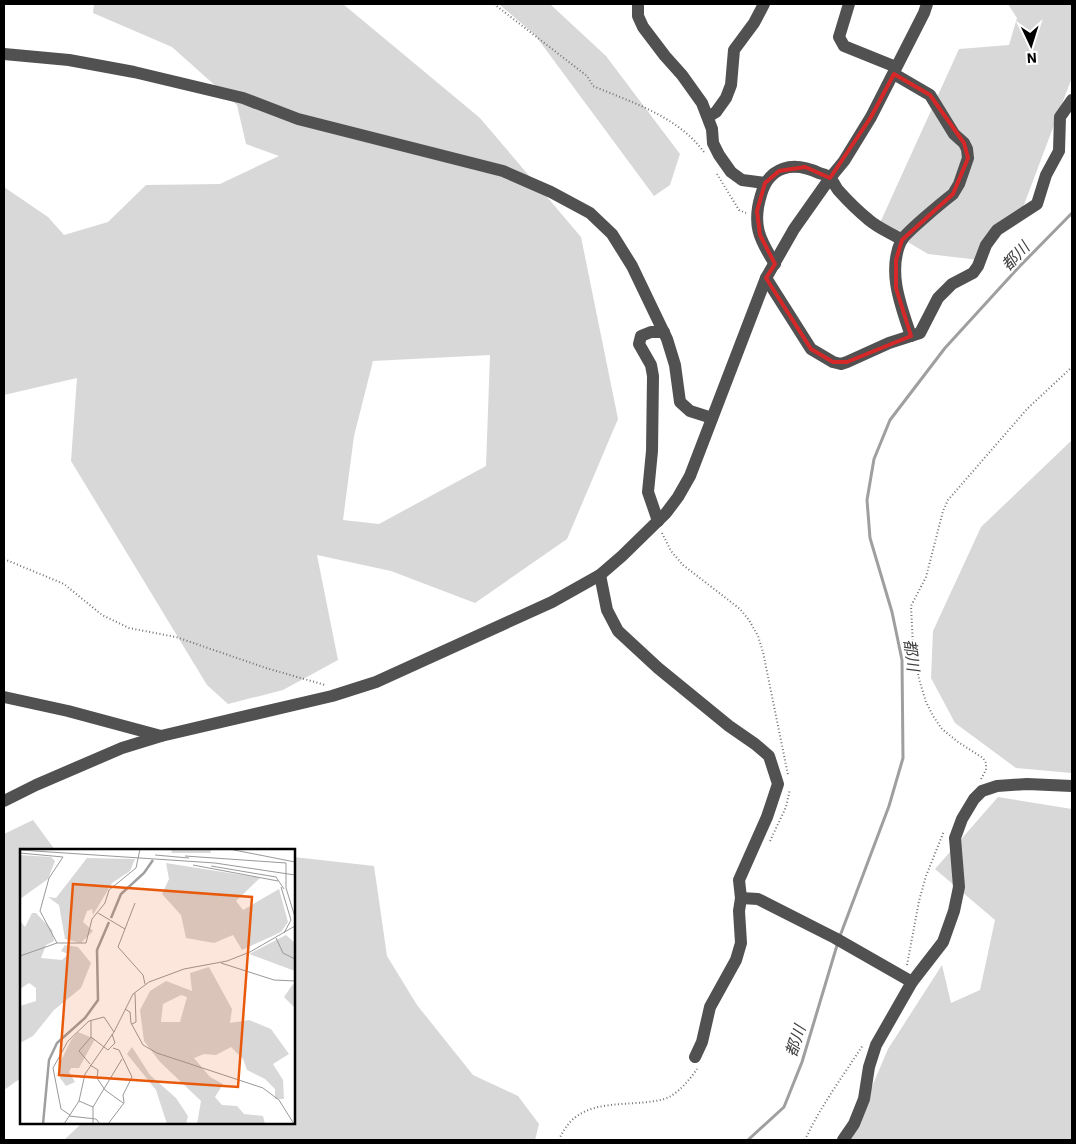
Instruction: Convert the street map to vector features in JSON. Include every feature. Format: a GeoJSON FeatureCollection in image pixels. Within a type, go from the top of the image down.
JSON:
{"type":"FeatureCollection","features":[{"type":"Feature","properties":{"kind":"street"},"geometry":{"type":"LineString","coordinates":[[638,4],[638,16],[643,27],[702,103],[712,129],[713,143],[731,172],[742,180],[765,183]]}},
{"type":"Feature","properties":{"kind":"street"},"geometry":{"type":"LineString","coordinates":[[708,117],[716,112],[726,98],[730,85],[734,50],[754,23],[764,4]]}},
{"type":"Feature","properties":{"kind":"street"},"geometry":{"type":"LineString","coordinates":[[849,4],[839,37],[844,46],[895,71],[930,95],[954,134],[964,143],[967,150],[968,158],[953,194],[902,240],[896,260],[896,288],[911,336]]}},
{"type":"Feature","properties":{"kind":"street"},"geometry":{"type":"LineString","coordinates":[[4,801],[122,748],[161,736],[332,696],[376,682],[552,602],[600,575],[658,521],[678,497],[690,476],[766,278],[794,229],[844,161],[871,117],[927,4]]}},
{"type":"Feature","properties":{"kind":"street"},"geometry":{"type":"LineString","coordinates":[[4,54],[69,60],[143,74],[243,98],[298,119],[503,171],[551,192],[590,213],[612,234],[632,266],[664,332],[675,365],[680,402],[690,411],[712,418]]}},
{"type":"Feature","properties":{"kind":"street"},"geometry":{"type":"LineString","coordinates":[[766,278],[811,350],[833,362],[841,364],[847,362],[888,343],[920,333],[938,298],[952,284],[973,273],[978,266],[986,245],[997,230],[1037,204],[1046,176],[1059,152],[1060,117],[1072,100]]}},
{"type":"Feature","properties":{"kind":"street"},"geometry":{"type":"LineString","coordinates":[[775,264],[766,250],[760,234],[756,210],[765,183],[770,176],[792,166],[805,167],[830,178],[838,190],[869,221],[902,240]]}},
{"type":"Feature","properties":{"kind":"street"},"geometry":{"type":"LineString","coordinates":[[658,521],[648,492],[652,451],[653,376],[651,365],[639,344],[641,336],[650,332],[664,332]]}},
{"type":"Feature","properties":{"kind":"street"},"geometry":{"type":"LineString","coordinates":[[600,575],[607,610],[618,631],[658,668],[769,756],[778,784],[767,817],[738,880],[741,898],[739,911],[741,943],[736,960],[710,1007],[697,1061]]}},
{"type":"Feature","properties":{"kind":"street"},"geometry":{"type":"LineString","coordinates":[[4,697],[68,711],[161,736]]}},
{"type":"Feature","properties":{"kind":"street"},"geometry":{"type":"LineString","coordinates":[[843,1140],[854,1124],[864,1099],[868,1067],[906,979],[943,942],[959,888],[955,838],[962,819],[974,799],[982,791],[997,786],[1027,784],[1072,786]]}},
{"type":"Feature","properties":{"kind":"street"},"geometry":{"type":"LineString","coordinates":[[741,898],[758,899],[835,938],[906,979]]}},
{"type":"Feature","properties":{"kind":"path"},"geometry":{"type":"LineString","coordinates":[[494,4],[587,76],[593,86],[661,115],[689,134],[708,159]]}},
{"type":"Feature","properties":{"kind":"path"},"geometry":{"type":"LineString","coordinates":[[713,168],[739,210],[756,219]]}},
{"type":"Feature","properties":{"kind":"path"},"geometry":{"type":"LineString","coordinates":[[978,782],[986,770],[986,763],[983,758],[942,729],[926,702],[919,679],[913,646],[911,606],[926,577],[943,511],[948,500],[1027,409],[1072,367]]}},
{"type":"Feature","properties":{"kind":"path"},"geometry":{"type":"LineString","coordinates":[[658,521],[671,551],[683,565],[740,609],[758,636],[763,652],[790,789],[786,807],[767,847]]}},
{"type":"Feature","properties":{"kind":"path"},"geometry":{"type":"LineString","coordinates":[[4,559],[64,584],[102,615],[130,628],[176,637],[266,668],[330,686]]}},
{"type":"Feature","properties":{"kind":"path"},"geometry":{"type":"LineString","coordinates":[[906,979],[918,901],[945,829]]}},
{"type":"Feature","properties":{"kind":"path"},"geometry":{"type":"LineString","coordinates":[[805,1140],[830,1095],[868,1038]]}},
{"type":"Feature","properties":{"kind":"path"},"geometry":{"type":"LineString","coordinates":[[559,1140],[570,1122],[596,1106],[660,1100],[670,1097],[680,1089],[697,1061]]}},
{"type":"Feature","properties":{"kind":"highlighted area"},"geometry":{"type":"Polygon","coordinates":[[[894,74],[930,95],[964,143],[968,158],[953,194],[902,240],[896,260],[896,288],[911,336],[847,362],[833,362],[811,349],[766,278],[775,264],[760,235],[757,211],[765,183],[779,171],[805,167],[830,178],[871,117],[894,74]]]}},
{"type":"Feature","properties":{"kind":"shaded area"},"geometry":{"type":"Polygon","coordinates":[[[94,4],[343,4],[480,118],[581,237],[618,419],[567,539],[475,603],[391,571],[317,555],[338,660],[283,690],[228,704],[207,685],[71,461],[77,378],[4,395],[4,187],[48,217],[64,235],[108,222],[146,185],[220,184],[279,156],[246,144],[237,105],[172,47],[93,13],[94,4]],[[490,355],[373,361],[354,436],[343,520],[379,524],[486,466],[490,355]]]}},
{"type":"Feature","properties":{"kind":"shaded area"},"geometry":{"type":"Polygon","coordinates":[[[499,4],[550,4],[606,56],[680,154],[670,185],[654,196],[535,35],[499,4]]]}},
{"type":"Feature","properties":{"kind":"shaded area"},"geometry":{"type":"Polygon","coordinates":[[[1008,4],[1071,4],[1071,80],[1022,210],[979,260],[928,254],[879,225],[959,49],[1009,45],[1017,18],[1008,4]]]}},
{"type":"Feature","properties":{"kind":"shaded area"},"geometry":{"type":"Polygon","coordinates":[[[1072,440],[1072,773],[1016,768],[955,723],[931,678],[933,631],[981,527],[1072,440]]]}},
{"type":"Feature","properties":{"kind":"shaded area"},"geometry":{"type":"Polygon","coordinates":[[[998,797],[1072,809],[1072,1140],[849,1140],[888,1049],[942,965],[951,1003],[980,990],[995,920],[935,869],[998,797]]]}},
{"type":"Feature","properties":{"kind":"shaded area"},"geometry":{"type":"Polygon","coordinates":[[[33,820],[54,849],[20,849],[20,1079],[4,1090],[4,834],[33,820]]]}},
{"type":"Feature","properties":{"kind":"shaded area"},"geometry":{"type":"Polygon","coordinates":[[[295,857],[374,866],[387,956],[417,1005],[473,1075],[518,1096],[539,1124],[535,1140],[64,1140],[81,1124],[295,1124],[295,857]]]}},
{"type":"Feature","properties":{"kind":"waterway","name":"都川"},"geometry":{"type":"LineString","coordinates":[[840,936],[889,806],[903,758],[902,660],[892,612],[870,538],[867,500],[874,459],[890,420],[945,348],[1018,268],[1072,213]]}},
{"type":"Feature","properties":{"kind":"waterway","name":"都川"},"geometry":{"type":"LineString","coordinates":[[748,1140],[784,1107],[802,1062],[838,942]]}}]}
